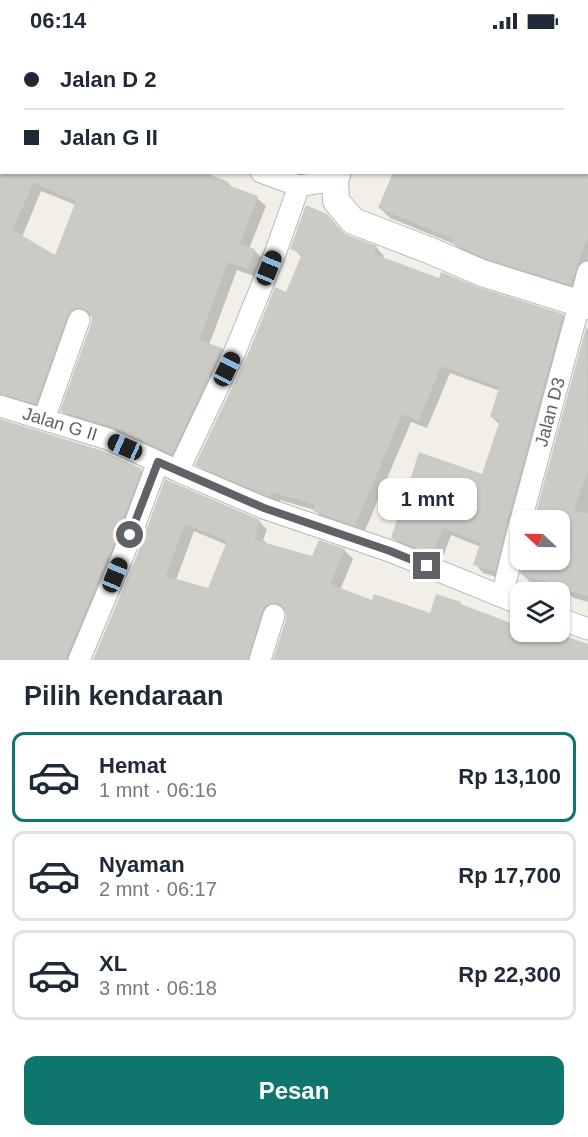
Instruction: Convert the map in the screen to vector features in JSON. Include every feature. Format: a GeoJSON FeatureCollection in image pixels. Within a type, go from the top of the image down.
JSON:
{"type":"FeatureCollection","features":[{"type":"Feature","properties":{"kind":"street"},"geometry":{"type":"LineString","coordinates":[[266,174],[299,186],[337,176],[336,201],[353,221],[482,273],[583,304]]}},
{"type":"Feature","properties":{"kind":"street"},"geometry":{"type":"LineString","coordinates":[[178,471],[236,349],[276,251],[299,186]]}},
{"type":"Feature","properties":{"kind":"street","name":"Jalan D3"},"geometry":{"type":"LineString","coordinates":[[524,510],[583,304],[588,272]]}},
{"type":"Feature","properties":{"kind":"street"},"geometry":{"type":"LineString","coordinates":[[44,419],[80,320]]}},
{"type":"Feature","properties":{"kind":"street","name":"Jalan G II"},"geometry":{"type":"LineString","coordinates":[[0,406],[108,439],[264,508],[390,551],[510,600]]}},
{"type":"Feature","properties":{"kind":"street"},"geometry":{"type":"LineString","coordinates":[[79,660],[124,553],[158,462]]}},
{"type":"Feature","properties":{"kind":"street"},"geometry":{"type":"LineString","coordinates":[[260,660],[274,615]]}},
{"type":"Feature","properties":{"kind":"street"},"geometry":{"type":"LineString","coordinates":[[570,622],[588,629]]}},
{"type":"Feature","properties":{"kind":"building"},"geometry":{"type":"Polygon","coordinates":[[[0,174],[208,174],[229,182],[228,185],[258,196],[240,244],[255,249],[248,269],[228,262],[199,340],[222,348],[172,454],[113,427],[60,411],[91,324],[92,318],[89,312],[83,308],[71,310],[67,316],[36,404],[0,394],[0,174]],[[33,183],[13,230],[55,255],[76,201],[33,183]]]}},
{"type":"Feature","properties":{"kind":"building"},"geometry":{"type":"Polygon","coordinates":[[[392,174],[588,174],[588,236],[571,285],[487,259],[451,243],[453,239],[378,208],[392,174]]]}},
{"type":"Feature","properties":{"kind":"building"},"geometry":{"type":"Polygon","coordinates":[[[306,205],[327,214],[347,235],[377,246],[374,254],[439,278],[441,272],[478,287],[563,314],[495,572],[473,565],[480,543],[443,528],[432,554],[391,538],[419,452],[482,474],[500,420],[490,417],[499,387],[441,366],[419,421],[402,414],[355,526],[313,511],[315,505],[272,492],[270,497],[195,465],[248,354],[275,287],[286,292],[302,254],[290,249],[306,205]]]}},
{"type":"Feature","properties":{"kind":"building"},"geometry":{"type":"Polygon","coordinates":[[[587,324],[588,470],[574,511],[588,513],[588,596],[570,592],[570,582],[550,582],[520,574],[521,570],[570,570],[570,510],[537,510],[587,324]]]}},
{"type":"Feature","properties":{"kind":"building"},"geometry":{"type":"Polygon","coordinates":[[[0,419],[103,451],[142,469],[66,660],[0,660],[0,419]]]}},
{"type":"Feature","properties":{"kind":"building"},"geometry":{"type":"Polygon","coordinates":[[[165,479],[260,520],[255,531],[258,532],[255,540],[312,556],[319,540],[345,549],[330,584],[372,600],[374,594],[430,613],[436,594],[461,602],[461,604],[510,623],[510,642],[570,642],[570,638],[588,644],[588,660],[273,660],[286,613],[283,606],[272,603],[266,605],[262,611],[248,660],[93,660],[136,558],[165,479]],[[185,524],[166,576],[208,588],[227,541],[185,524]]]}},
{"type":"Feature","properties":{"kind":"route"},"geometry":{"type":"LineString","coordinates":[[130,535],[158,462],[264,508],[427,566]]}}]}
